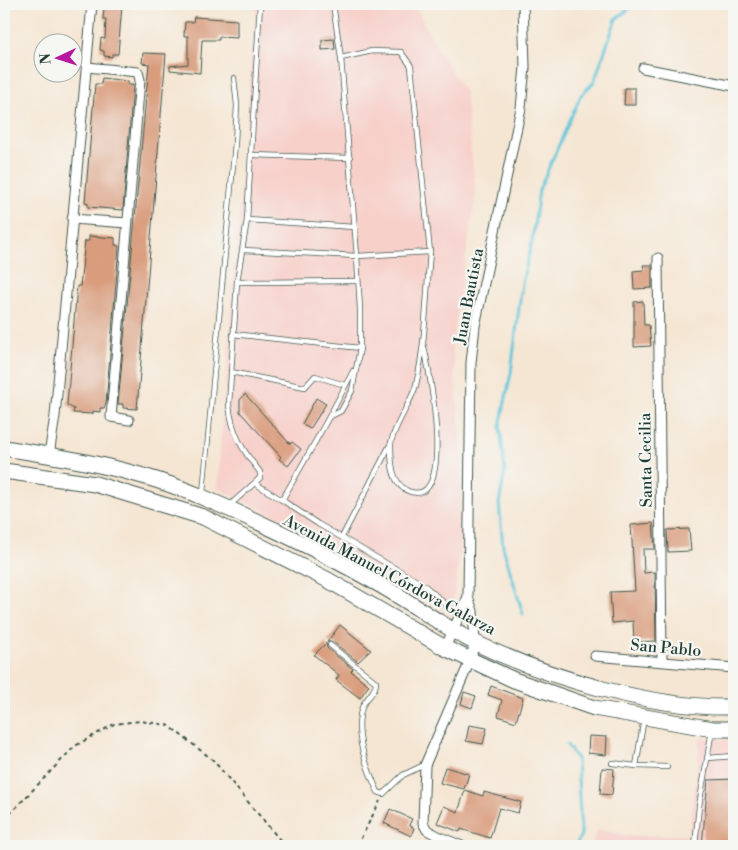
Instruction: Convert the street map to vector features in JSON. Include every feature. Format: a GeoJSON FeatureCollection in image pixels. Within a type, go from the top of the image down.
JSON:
{"type":"FeatureCollection","features":[{"type":"Feature","properties":{"kind":"main road","name":"Avenida Manuel Córdova Galarza"},"geometry":{"type":"LineString","coordinates":[[4,448],[48,455],[138,475],[202,497],[457,623],[475,642],[516,660],[594,686],[668,702],[711,707],[734,707]]}},
{"type":"Feature","properties":{"kind":"main road"},"geometry":{"type":"LineString","coordinates":[[4,471],[95,484],[203,517],[328,580],[445,648],[514,680],[594,708],[713,729],[734,729]]}},
{"type":"Feature","properties":{"kind":"street"},"geometry":{"type":"LineString","coordinates":[[48,455],[55,416],[92,4]]}},
{"type":"Feature","properties":{"kind":"street","name":"Juan Bautista"},"geometry":{"type":"LineString","coordinates":[[425,765],[470,661],[475,642],[473,611],[468,598],[472,349],[520,108],[525,66],[522,4]]}},
{"type":"Feature","properties":{"kind":"street"},"geometry":{"type":"LineString","coordinates":[[87,67],[138,72],[140,80],[111,417],[129,420]]}},
{"type":"Feature","properties":{"kind":"street"},"geometry":{"type":"LineString","coordinates":[[643,68],[734,86]]}},
{"type":"Feature","properties":{"kind":"street"},"geometry":{"type":"LineString","coordinates":[[72,219],[127,223]]}},
{"type":"Feature","properties":{"kind":"street","name":"Santa Cecilia"},"geometry":{"type":"LineString","coordinates":[[658,258],[662,661]]}},
{"type":"Feature","properties":{"kind":"street","name":"Juan Bautista"},"geometry":{"type":"LineString","coordinates":[[445,648],[468,598]]}},
{"type":"Feature","properties":{"kind":"street","name":"San Pablo"},"geometry":{"type":"LineString","coordinates":[[595,656],[734,668]]}},
{"type":"Feature","properties":{"kind":"street"},"geometry":{"type":"LineString","coordinates":[[425,765],[422,823],[427,830],[462,846]]}},
{"type":"Feature","properties":{"kind":"street"},"geometry":{"type":"LineString","coordinates":[[434,846],[440,836]]}},
{"type":"Feature","properties":{"kind":"lane"},"geometry":{"type":"LineString","coordinates":[[226,509],[256,484],[260,478],[260,472],[236,438],[231,425],[229,405],[237,282],[247,220],[260,4]]}},
{"type":"Feature","properties":{"kind":"lane"},"geometry":{"type":"LineString","coordinates":[[331,416],[341,411],[348,400],[360,348],[360,309],[350,158],[341,58],[333,4]]}},
{"type":"Feature","properties":{"kind":"lane"},"geometry":{"type":"LineString","coordinates":[[341,58],[358,53],[393,50],[401,52],[408,59],[411,66],[430,252],[423,344],[413,394],[391,443],[342,537]]}},
{"type":"Feature","properties":{"kind":"lane"},"geometry":{"type":"LineString","coordinates":[[202,497],[235,143],[237,105],[234,78]]}},
{"type":"Feature","properties":{"kind":"lane"},"geometry":{"type":"LineString","coordinates":[[251,155],[350,158]]}},
{"type":"Feature","properties":{"kind":"lane"},"geometry":{"type":"LineString","coordinates":[[247,220],[354,227]]}},
{"type":"Feature","properties":{"kind":"lane"},"geometry":{"type":"LineString","coordinates":[[243,250],[357,256],[430,252]]}},
{"type":"Feature","properties":{"kind":"lane"},"geometry":{"type":"LineString","coordinates":[[237,282],[357,281]]}},
{"type":"Feature","properties":{"kind":"lane"},"geometry":{"type":"LineString","coordinates":[[233,334],[360,348]]}},
{"type":"Feature","properties":{"kind":"lane"},"geometry":{"type":"LineString","coordinates":[[391,443],[393,475],[400,487],[410,492],[422,491],[431,483],[436,454],[435,401],[423,344]]}},
{"type":"Feature","properties":{"kind":"lane"},"geometry":{"type":"LineString","coordinates":[[282,500],[331,416],[336,400],[355,366]]}},
{"type":"Feature","properties":{"kind":"lane"},"geometry":{"type":"LineString","coordinates":[[231,372],[305,387],[314,376],[345,385]]}},
{"type":"Feature","properties":{"kind":"lane"},"geometry":{"type":"LineString","coordinates":[[256,484],[424,585],[457,623]]}},
{"type":"Feature","properties":{"kind":"lane"},"geometry":{"type":"LineString","coordinates":[[330,645],[376,682],[376,687],[364,704],[361,713],[361,751],[378,792],[383,794],[403,775],[425,765]]}},
{"type":"Feature","properties":{"kind":"lane"},"geometry":{"type":"LineString","coordinates":[[636,766],[644,717]]}},
{"type":"Feature","properties":{"kind":"lane"},"geometry":{"type":"LineString","coordinates":[[695,846],[713,729]]}},
{"type":"Feature","properties":{"kind":"lane"},"geometry":{"type":"LineString","coordinates":[[708,758],[734,756]]}},
{"type":"Feature","properties":{"kind":"lane"},"geometry":{"type":"LineString","coordinates":[[612,763],[666,767]]}},
{"type":"Feature","properties":{"kind":"path"},"geometry":{"type":"LineString","coordinates":[[4,820],[75,746],[114,724],[140,720],[168,725],[213,760],[285,846]]}},
{"type":"Feature","properties":{"kind":"path"},"geometry":{"type":"LineString","coordinates":[[357,846],[383,794]]}},
{"type":"Feature","properties":{"kind":"shaded area"},"geometry":{"type":"Polygon","coordinates":[[[256,4],[414,4],[436,47],[465,93],[476,193],[452,344],[463,465],[459,564],[451,616],[425,593],[402,580],[385,576],[282,520],[217,488],[256,4]]]}},
{"type":"Feature","properties":{"kind":"shaded area"},"geometry":{"type":"Polygon","coordinates":[[[700,738],[734,740],[734,846],[591,846],[598,829],[627,836],[689,835],[700,738]]]}},
{"type":"Feature","properties":{"kind":"building"},"geometry":{"type":"Polygon","coordinates":[[[108,4],[122,5],[118,54],[112,54],[112,57],[104,56],[104,51],[100,50],[101,38],[105,39],[106,19],[103,19],[104,7],[107,7],[108,4]]]}},
{"type":"Feature","properties":{"kind":"building"},"geometry":{"type":"Polygon","coordinates":[[[194,17],[237,20],[237,38],[219,37],[219,40],[202,40],[200,73],[170,70],[170,66],[188,64],[188,36],[184,36],[185,22],[193,22],[194,17]]]}},
{"type":"Feature","properties":{"kind":"building"},"geometry":{"type":"Polygon","coordinates":[[[334,39],[335,49],[322,50],[322,40],[334,39]]]}},
{"type":"Feature","properties":{"kind":"building"},"geometry":{"type":"Polygon","coordinates":[[[143,53],[166,54],[137,409],[123,408],[123,404],[118,404],[149,64],[142,63],[143,53]]]}},
{"type":"Feature","properties":{"kind":"building"},"geometry":{"type":"Polygon","coordinates":[[[102,78],[128,81],[128,85],[133,85],[123,210],[88,207],[88,203],[85,202],[95,84],[101,84],[102,78]]]}},
{"type":"Feature","properties":{"kind":"building"},"geometry":{"type":"Polygon","coordinates":[[[625,88],[635,88],[635,105],[624,105],[625,88]]]}},
{"type":"Feature","properties":{"kind":"building"},"geometry":{"type":"Polygon","coordinates":[[[89,236],[115,238],[115,245],[119,246],[106,403],[104,408],[100,408],[100,412],[93,411],[93,414],[73,413],[74,409],[67,405],[77,286],[80,286],[85,241],[89,241],[89,236]]]}},
{"type":"Feature","properties":{"kind":"building"},"geometry":{"type":"Polygon","coordinates":[[[643,265],[652,265],[652,288],[634,289],[633,271],[644,270],[643,265]]]}},
{"type":"Feature","properties":{"kind":"building"},"geometry":{"type":"Polygon","coordinates":[[[643,301],[644,325],[649,325],[651,346],[634,347],[634,302],[643,301]]]}},
{"type":"Feature","properties":{"kind":"building"},"geometry":{"type":"Polygon","coordinates":[[[245,394],[290,444],[292,442],[301,449],[288,466],[279,459],[281,457],[240,412],[240,400],[245,394]]]}},
{"type":"Feature","properties":{"kind":"building"},"geometry":{"type":"Polygon","coordinates":[[[316,398],[326,404],[310,429],[302,424],[316,398]]]}},
{"type":"Feature","properties":{"kind":"building"},"geometry":{"type":"Polygon","coordinates":[[[653,523],[655,549],[643,549],[644,573],[655,572],[656,641],[634,642],[633,621],[612,623],[610,592],[635,591],[631,525],[653,523]]]}},
{"type":"Feature","properties":{"kind":"building"},"geometry":{"type":"Polygon","coordinates":[[[689,529],[691,551],[668,552],[667,530],[689,529]]]}},
{"type":"Feature","properties":{"kind":"building"},"geometry":{"type":"Polygon","coordinates":[[[340,625],[371,650],[358,662],[333,642],[327,642],[340,625]]]}},
{"type":"Feature","properties":{"kind":"building"},"geometry":{"type":"Polygon","coordinates":[[[326,643],[327,648],[369,685],[360,698],[336,680],[339,675],[314,655],[326,643]]]}},
{"type":"Feature","properties":{"kind":"building"},"geometry":{"type":"Polygon","coordinates":[[[491,686],[523,698],[516,722],[498,716],[502,700],[488,695],[491,686]]]}},
{"type":"Feature","properties":{"kind":"building"},"geometry":{"type":"Polygon","coordinates":[[[464,692],[476,696],[472,708],[461,704],[464,692]]]}},
{"type":"Feature","properties":{"kind":"building"},"geometry":{"type":"Polygon","coordinates":[[[469,725],[487,728],[483,744],[466,741],[469,725]]]}},
{"type":"Feature","properties":{"kind":"building"},"geometry":{"type":"Polygon","coordinates":[[[589,736],[607,737],[606,755],[588,753],[589,736]]]}},
{"type":"Feature","properties":{"kind":"building"},"geometry":{"type":"Polygon","coordinates":[[[445,767],[469,774],[464,789],[440,783],[445,767]]]}},
{"type":"Feature","properties":{"kind":"building"},"geometry":{"type":"Polygon","coordinates":[[[602,768],[614,769],[612,795],[600,794],[602,768]]]}},
{"type":"Feature","properties":{"kind":"building"},"geometry":{"type":"Polygon","coordinates":[[[734,779],[734,846],[702,846],[708,780],[734,779]]]}},
{"type":"Feature","properties":{"kind":"building"},"geometry":{"type":"Polygon","coordinates":[[[465,790],[483,796],[484,792],[521,802],[518,813],[499,808],[490,838],[461,829],[460,832],[437,823],[444,806],[458,812],[465,790]]]}},
{"type":"Feature","properties":{"kind":"building"},"geometry":{"type":"Polygon","coordinates":[[[390,809],[412,819],[409,825],[414,828],[411,836],[384,823],[390,809]]]}},
{"type":"Feature","properties":{"kind":"waterway"},"geometry":{"type":"LineString","coordinates":[[523,614],[503,547],[499,503],[505,471],[500,426],[511,373],[522,283],[532,242],[539,190],[581,95],[594,82],[616,19],[635,4]]}},
{"type":"Feature","properties":{"kind":"waterway"},"geometry":{"type":"LineString","coordinates":[[567,745],[577,759],[581,834],[576,846]]}}]}
